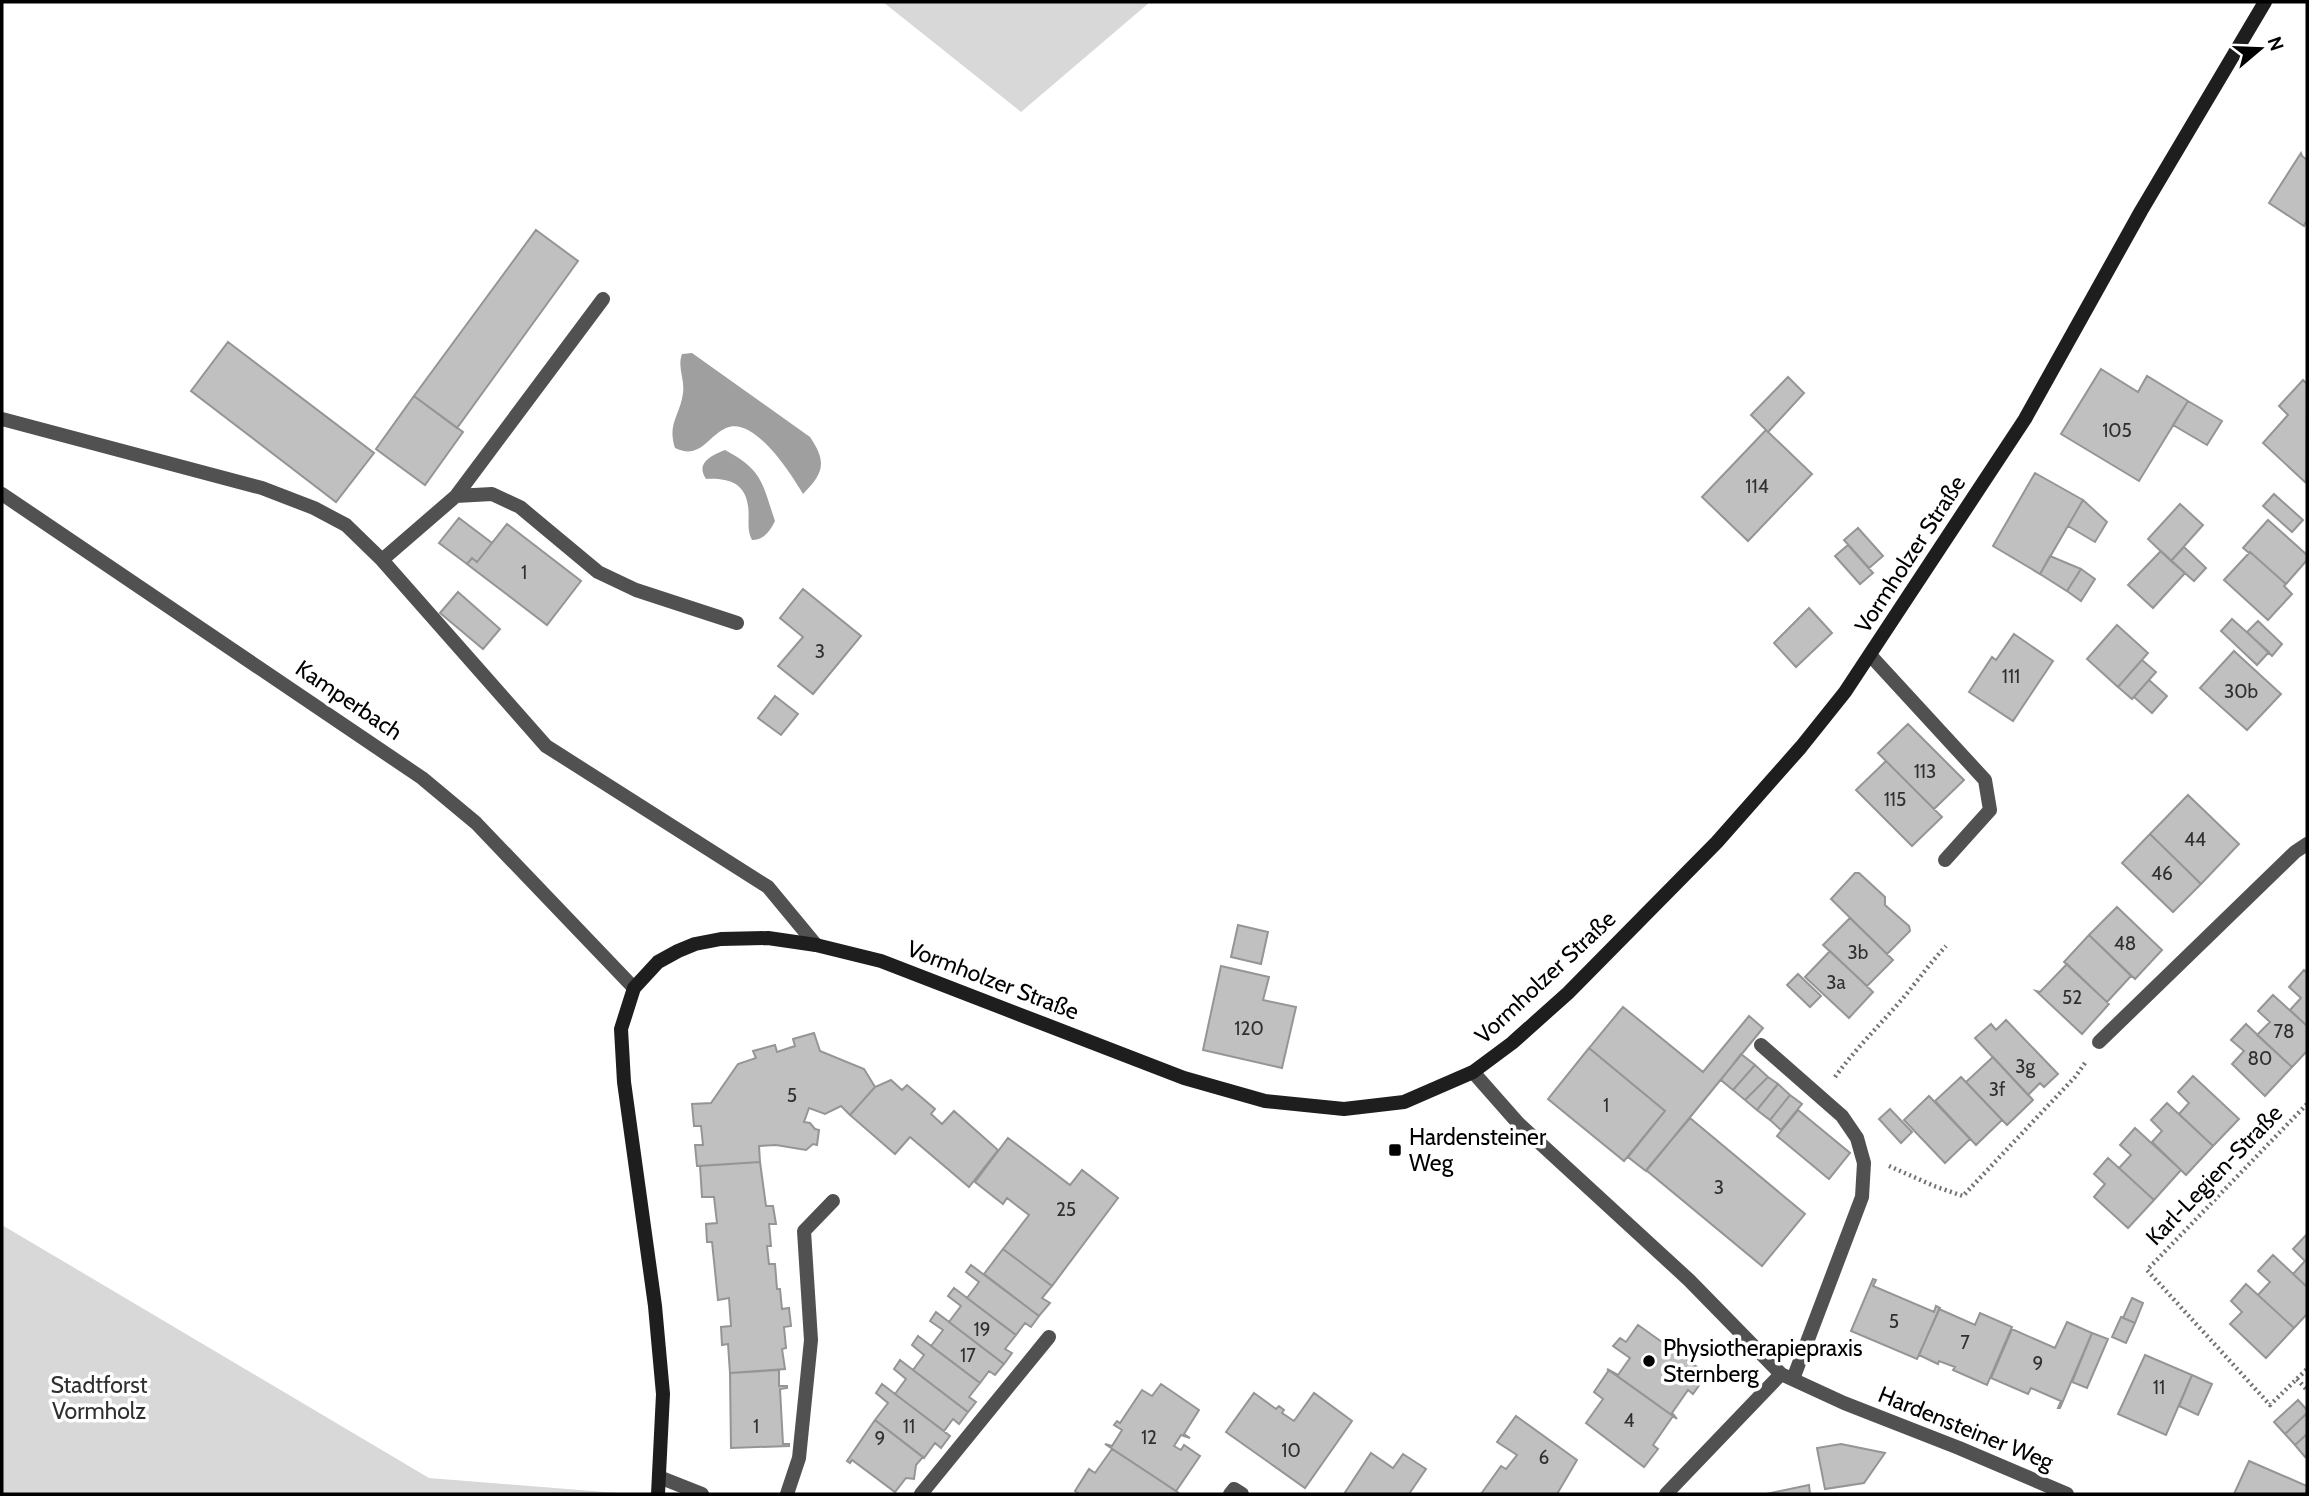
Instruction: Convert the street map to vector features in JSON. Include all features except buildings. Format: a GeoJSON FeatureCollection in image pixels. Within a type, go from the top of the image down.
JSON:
{"type":"FeatureCollection","features":[{"type":"Feature","properties":{"kind":"main road","name":"Vormholzer Straße"},"geometry":{"type":"LineString","coordinates":[[657,1494],[662,1381],[655,1306],[624,1082],[621,1028],[634,988],[659,962],[695,944],[721,939],[768,938],[816,945],[881,961],[1184,1078],[1265,1101],[1344,1109],[1404,1102],[1473,1072],[1512,1043],[1568,993],[1717,842],[1801,747],[1845,692],[2025,419],[2141,211],[2265,2]]}},
{"type":"Feature","properties":{"kind":"street"},"geometry":{"type":"LineString","coordinates":[[383,560],[456,496],[603,299]]}},
{"type":"Feature","properties":{"kind":"street"},"geometry":{"type":"LineString","coordinates":[[2,419],[262,488],[314,508],[346,525],[383,560],[546,746],[768,887],[816,945]]}},
{"type":"Feature","properties":{"kind":"street","name":"Kamperbach"},"geometry":{"type":"LineString","coordinates":[[2,494],[422,778],[476,823],[634,988]]}},
{"type":"Feature","properties":{"kind":"street"},"geometry":{"type":"LineString","coordinates":[[456,496],[492,494],[520,507],[598,572],[636,590],[737,623]]}},
{"type":"Feature","properties":{"kind":"street"},"geometry":{"type":"LineString","coordinates":[[1870,655],[1985,780],[1990,810],[1945,860]]}},
{"type":"Feature","properties":{"kind":"street"},"geometry":{"type":"LineString","coordinates":[[2099,1042],[2295,852],[2307,844]]}},
{"type":"Feature","properties":{"kind":"street"},"geometry":{"type":"LineString","coordinates":[[1666,1494],[1787,1376],[1862,1197],[1864,1163],[1850,1126],[1761,1045]]}},
{"type":"Feature","properties":{"kind":"street","name":"Hardensteiner Weg"},"geometry":{"type":"LineString","coordinates":[[1473,1072],[1518,1123],[1689,1280],[1787,1376],[1844,1403],[2067,1494]]}},
{"type":"Feature","properties":{"kind":"street"},"geometry":{"type":"LineString","coordinates":[[787,1494],[799,1458],[811,1340],[804,1231],[832,1201]]}},
{"type":"Feature","properties":{"kind":"street"},"geometry":{"type":"LineString","coordinates":[[921,1494],[1049,1337]]}},
{"type":"Feature","properties":{"kind":"street"},"geometry":{"type":"LineString","coordinates":[[659,1477],[702,1494]]}},
{"type":"Feature","properties":{"kind":"street"},"geometry":{"type":"LineString","coordinates":[[1230,1494],[1234,1489],[1242,1494]]}},
{"type":"Feature","properties":{"kind":"path"},"geometry":{"type":"LineString","coordinates":[[1820,1097],[1858,1046],[1904,998],[1922,972],[1946,946]]}},
{"type":"Feature","properties":{"kind":"path"},"geometry":{"type":"LineString","coordinates":[[1864,1163],[1888,1166],[1963,1196],[2075,1077],[2099,1042]]}},
{"type":"Feature","properties":{"kind":"path","name":"Karl-Legien-Straße"},"geometry":{"type":"LineString","coordinates":[[2297,1379],[2270,1405],[2147,1270],[2307,1104]]}},
{"type":"Feature","properties":{"kind":"path"},"geometry":{"type":"LineString","coordinates":[[2307,1369],[2297,1379],[2307,1390]]}},
{"type":"Feature","properties":{"kind":"green space"},"geometry":{"type":"Polygon","coordinates":[[[883,2],[1150,2],[1021,112],[883,2]]]}},
{"type":"Feature","properties":{"kind":"green space","name":"Stadtforst Vormholz"},"geometry":{"type":"Polygon","coordinates":[[[2,1225],[429,1478],[630,1494],[2,1494],[2,1225]]]}},
{"type":"Feature","properties":{"kind":"shaded area"},"geometry":{"type":"Polygon","coordinates":[[[692,353],[810,437],[819,453],[821,467],[815,480],[803,494],[781,461],[760,438],[737,426],[719,432],[697,449],[684,451],[675,448],[672,432],[683,393],[681,359],[682,354],[692,353]]]}},
{"type":"Feature","properties":{"kind":"shaded area"},"geometry":{"type":"Polygon","coordinates":[[[725,450],[747,464],[763,487],[775,521],[763,537],[752,540],[750,536],[746,498],[739,487],[721,479],[706,479],[703,473],[706,460],[725,450]]]}},
{"type":"Feature","properties":{"kind":"place","name":"Hardensteiner Weg"},"geometry":{"type":"Point","coordinates":[1395,1150]}},
{"type":"Feature","properties":{"kind":"place","name":"Physiotherapiepraxis Sternberg"},"geometry":{"type":"Point","coordinates":[1649,1361]}}]}
